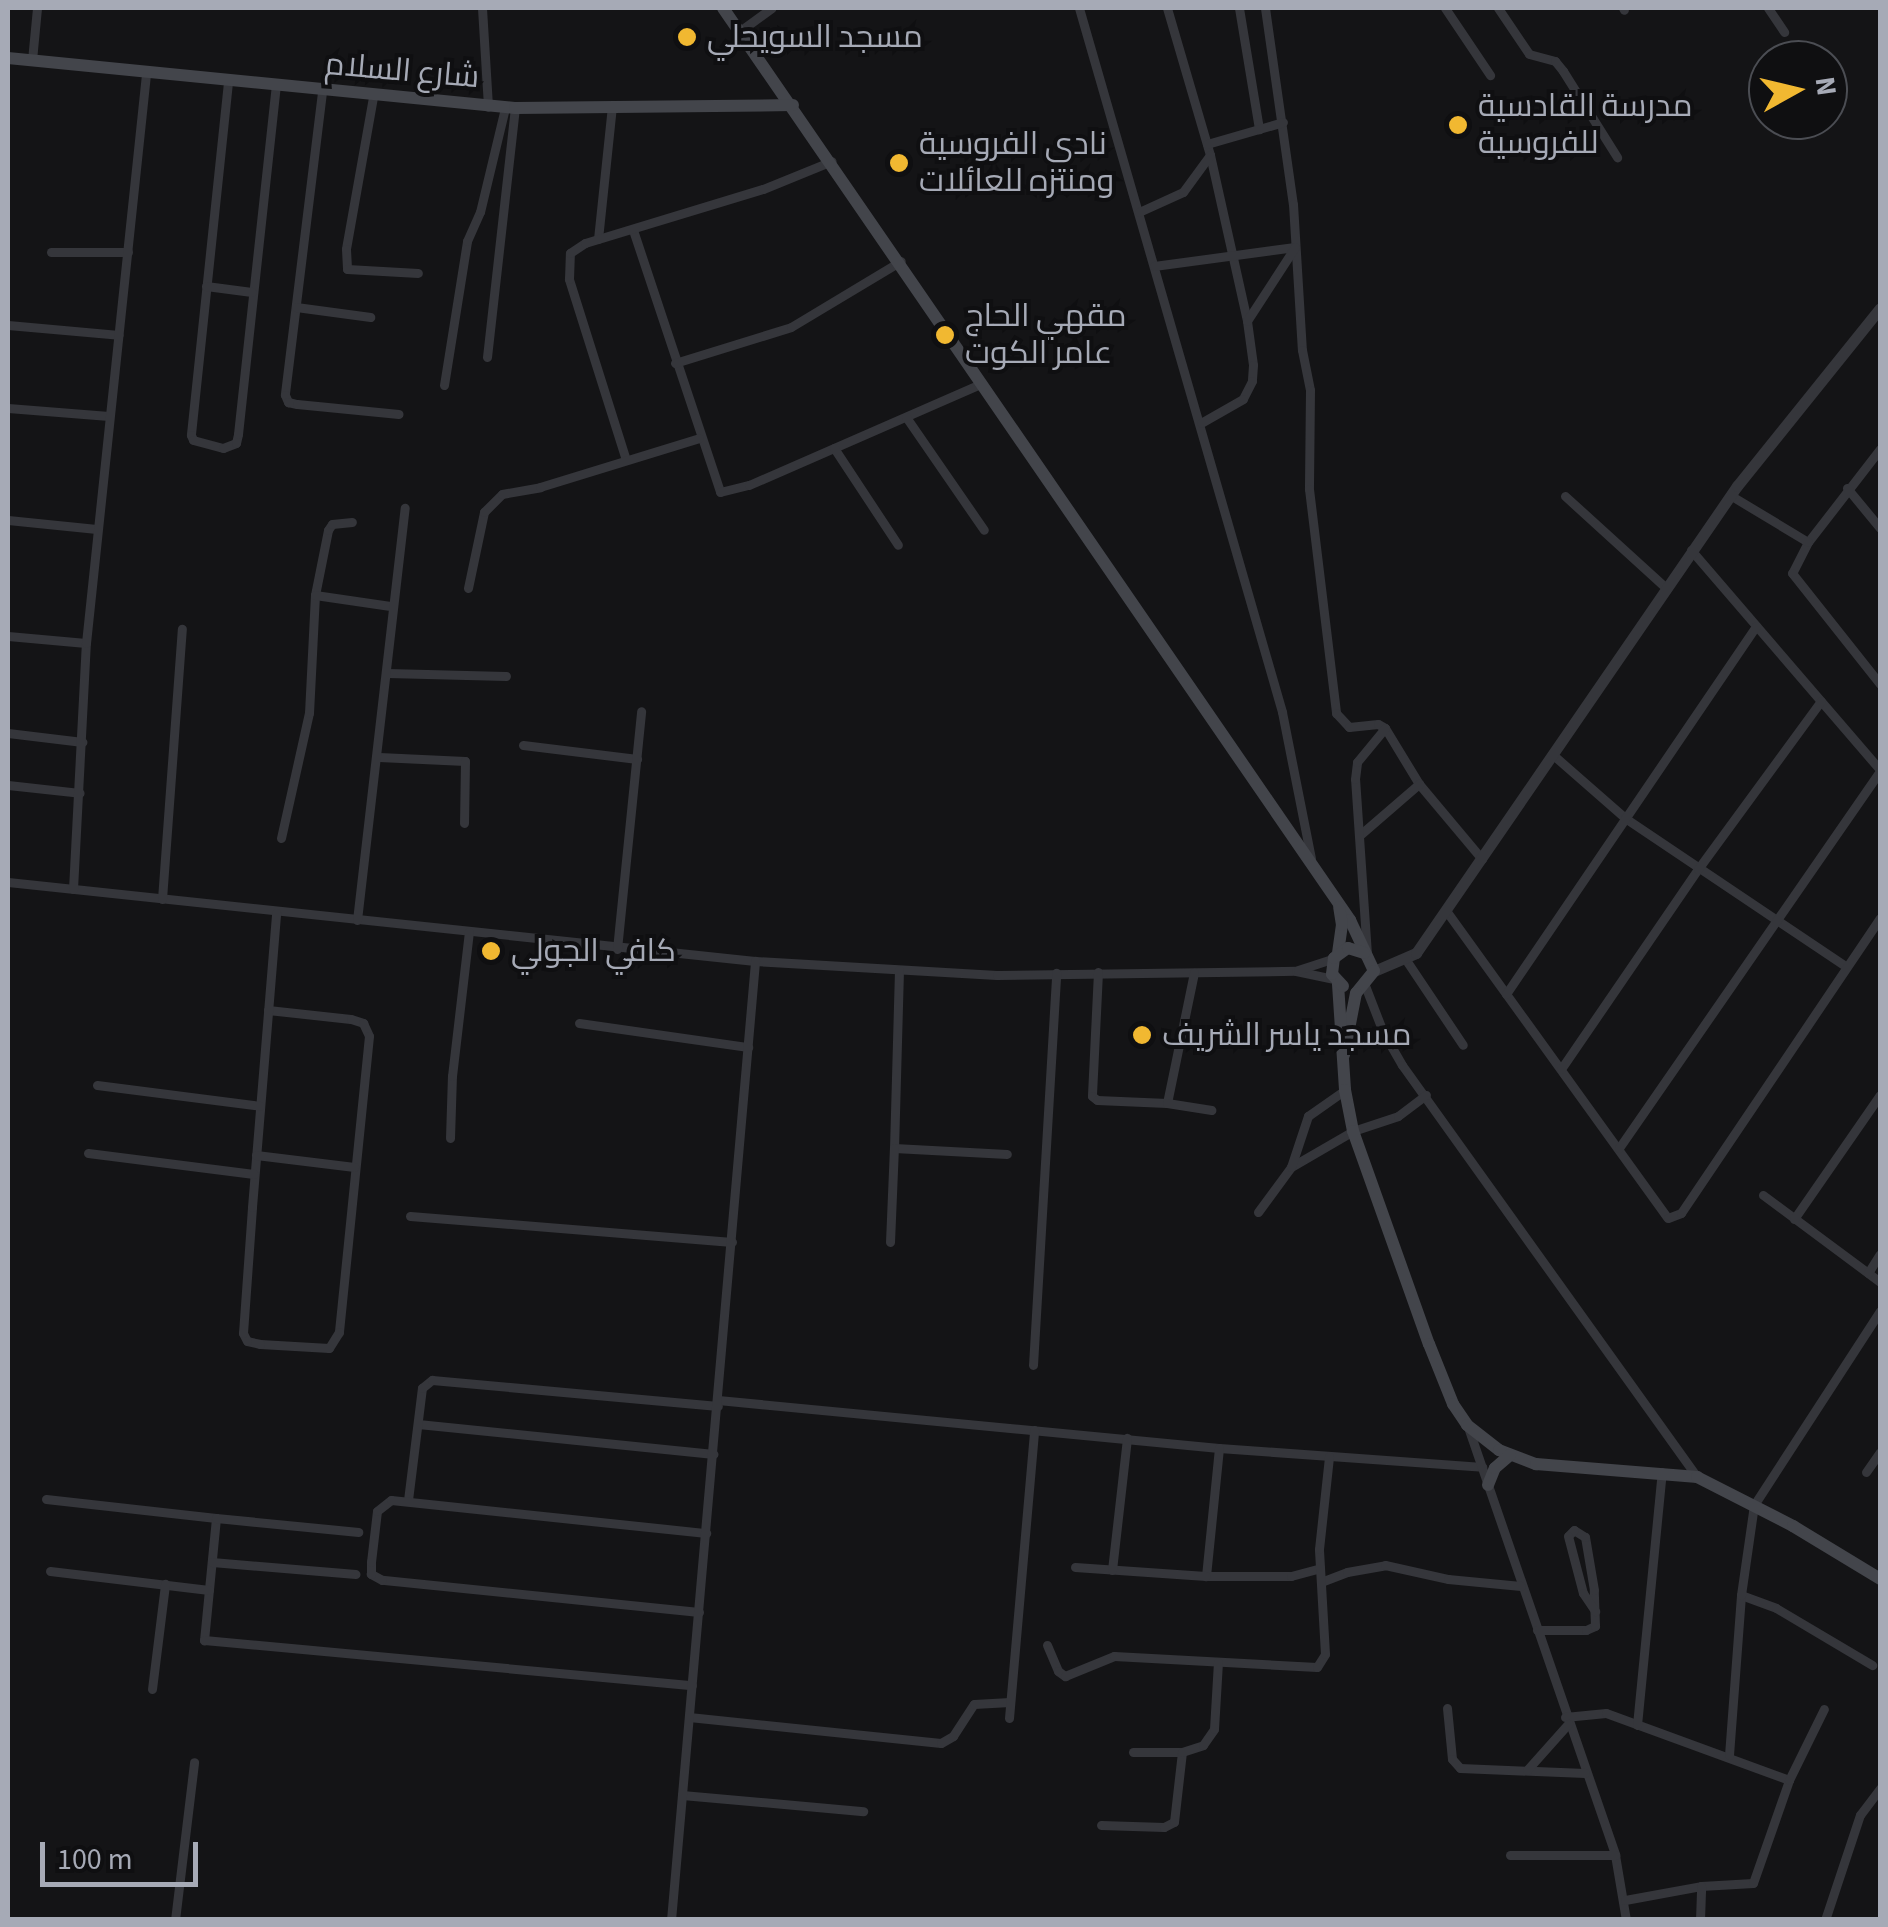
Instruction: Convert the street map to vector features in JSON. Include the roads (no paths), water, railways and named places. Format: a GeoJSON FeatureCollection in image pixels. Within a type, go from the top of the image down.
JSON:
{"type":"FeatureCollection","features":[{"type":"Feature","properties":{"kind":"main road"},"geometry":{"type":"LineString","coordinates":[[723,8],[794,105],[1337,900],[1374,970],[1362,984],[1344,1055]]}},
{"type":"Feature","properties":{"kind":"main road","name":"شارع السلام"},"geometry":{"type":"LineString","coordinates":[[8,58],[488,107],[794,105]]}},
{"type":"Feature","properties":{"kind":"main road"},"geometry":{"type":"LineString","coordinates":[[1337,900],[1342,925],[1336,956],[1337,982],[1353,1131],[1428,1344],[1453,1404],[1467,1425],[1510,1456],[1549,1466],[1697,1477],[1754,1505],[1880,1580]]}},
{"type":"Feature","properties":{"kind":"main road"},"geometry":{"type":"LineString","coordinates":[[1336,956],[1348,948],[1365,955]]}},
{"type":"Feature","properties":{"kind":"main road"},"geometry":{"type":"LineString","coordinates":[[1337,982],[1362,984]]}},
{"type":"Feature","properties":{"kind":"main road"},"geometry":{"type":"LineString","coordinates":[[1488,1485],[1495,1468],[1510,1456]]}},
{"type":"Feature","properties":{"kind":"street"},"geometry":{"type":"LineString","coordinates":[[32,60],[37,8]]}},
{"type":"Feature","properties":{"kind":"street"},"geometry":{"type":"LineString","coordinates":[[482,8],[488,107]]}},
{"type":"Feature","properties":{"kind":"street"},"geometry":{"type":"LineString","coordinates":[[740,30],[772,8]]}},
{"type":"Feature","properties":{"kind":"street"},"geometry":{"type":"LineString","coordinates":[[1079,8],[1282,712],[1311,859]]}},
{"type":"Feature","properties":{"kind":"street"},"geometry":{"type":"LineString","coordinates":[[1167,8],[1208,150],[1248,321],[1252,381],[1243,399],[1201,424]]}},
{"type":"Feature","properties":{"kind":"street"},"geometry":{"type":"LineString","coordinates":[[1239,8],[1259,129]]}},
{"type":"Feature","properties":{"kind":"street"},"geometry":{"type":"LineString","coordinates":[[1265,8],[1283,122],[1302,350],[1310,390],[1309,489],[1337,718],[1344,725],[1378,724],[1385,728],[1419,784],[1482,860]]}},
{"type":"Feature","properties":{"kind":"street"},"geometry":{"type":"LineString","coordinates":[[1445,8],[1490,74]]}},
{"type":"Feature","properties":{"kind":"street"},"geometry":{"type":"LineString","coordinates":[[1498,8],[1529,54],[1555,61],[1564,72],[1618,157]]}},
{"type":"Feature","properties":{"kind":"street"},"geometry":{"type":"LineString","coordinates":[[1768,8],[1784,32]]}},
{"type":"Feature","properties":{"kind":"street"},"geometry":{"type":"LineString","coordinates":[[73,889],[86,643],[146,74]]}},
{"type":"Feature","properties":{"kind":"street"},"geometry":{"type":"LineString","coordinates":[[228,82],[191,435],[193,440],[223,448],[236,442],[238,434],[276,87]]}},
{"type":"Feature","properties":{"kind":"street"},"geometry":{"type":"LineString","coordinates":[[322,92],[285,395],[288,402],[399,414]]}},
{"type":"Feature","properties":{"kind":"street"},"geometry":{"type":"LineString","coordinates":[[373,97],[346,249],[347,269],[356,273],[418,272]]}},
{"type":"Feature","properties":{"kind":"street"},"geometry":{"type":"LineString","coordinates":[[598,240],[612,106]]}},
{"type":"Feature","properties":{"kind":"street"},"geometry":{"type":"LineString","coordinates":[[486,357],[510,108]]}},
{"type":"Feature","properties":{"kind":"street"},"geometry":{"type":"LineString","coordinates":[[444,385],[465,250],[510,108]]}},
{"type":"Feature","properties":{"kind":"street"},"geometry":{"type":"LineString","coordinates":[[1140,212],[1184,192],[1208,150],[1283,122]]}},
{"type":"Feature","properties":{"kind":"street"},"geometry":{"type":"LineString","coordinates":[[626,460],[569,279],[570,253],[598,240],[763,189],[832,161]]}},
{"type":"Feature","properties":{"kind":"street"},"geometry":{"type":"LineString","coordinates":[[632,230],[715,485],[727,493],[982,383]]}},
{"type":"Feature","properties":{"kind":"street"},"geometry":{"type":"LineString","coordinates":[[1154,266],[1295,246]]}},
{"type":"Feature","properties":{"kind":"street"},"geometry":{"type":"LineString","coordinates":[[1248,321],[1295,246]]}},
{"type":"Feature","properties":{"kind":"street"},"geometry":{"type":"LineString","coordinates":[[52,252],[128,252]]}},
{"type":"Feature","properties":{"kind":"street"},"geometry":{"type":"LineString","coordinates":[[676,363],[791,327],[901,261]]}},
{"type":"Feature","properties":{"kind":"street"},"geometry":{"type":"LineString","coordinates":[[206,286],[252,292]]}},
{"type":"Feature","properties":{"kind":"street"},"geometry":{"type":"LineString","coordinates":[[296,307],[370,317]]}},
{"type":"Feature","properties":{"kind":"street"},"geometry":{"type":"LineString","coordinates":[[1374,970],[1406,960],[1447,912],[1730,495],[1806,394],[1880,308]]}},
{"type":"Feature","properties":{"kind":"street"},"geometry":{"type":"LineString","coordinates":[[8,325],[119,335]]}},
{"type":"Feature","properties":{"kind":"street"},"geometry":{"type":"LineString","coordinates":[[8,408],[110,416]]}},
{"type":"Feature","properties":{"kind":"street"},"geometry":{"type":"LineString","coordinates":[[906,417],[984,530]]}},
{"type":"Feature","properties":{"kind":"street"},"geometry":{"type":"LineString","coordinates":[[468,588],[484,512],[502,494],[540,487],[699,438]]}},
{"type":"Feature","properties":{"kind":"street"},"geometry":{"type":"LineString","coordinates":[[834,448],[898,544]]}},
{"type":"Feature","properties":{"kind":"street"},"geometry":{"type":"LineString","coordinates":[[1880,449],[1793,564],[1794,581],[1880,684]]}},
{"type":"Feature","properties":{"kind":"street"},"geometry":{"type":"LineString","coordinates":[[1847,488],[1880,528]]}},
{"type":"Feature","properties":{"kind":"street"},"geometry":{"type":"LineString","coordinates":[[1730,495],[1808,542]]}},
{"type":"Feature","properties":{"kind":"street"},"geometry":{"type":"LineString","coordinates":[[1565,496],[1665,587]]}},
{"type":"Feature","properties":{"kind":"street"},"geometry":{"type":"LineString","coordinates":[[357,920],[404,508]]}},
{"type":"Feature","properties":{"kind":"street"},"geometry":{"type":"LineString","coordinates":[[8,520],[97,530]]}},
{"type":"Feature","properties":{"kind":"street"},"geometry":{"type":"LineString","coordinates":[[280,838],[309,713],[315,595],[328,530],[332,524],[352,522]]}},
{"type":"Feature","properties":{"kind":"street"},"geometry":{"type":"LineString","coordinates":[[1619,1148],[1880,771],[1691,550]]}},
{"type":"Feature","properties":{"kind":"street"},"geometry":{"type":"LineString","coordinates":[[315,595],[390,606]]}},
{"type":"Feature","properties":{"kind":"street"},"geometry":{"type":"LineString","coordinates":[[1506,994],[1756,626]]}},
{"type":"Feature","properties":{"kind":"street"},"geometry":{"type":"LineString","coordinates":[[162,899],[182,629]]}},
{"type":"Feature","properties":{"kind":"street"},"geometry":{"type":"LineString","coordinates":[[8,636],[86,643]]}},
{"type":"Feature","properties":{"kind":"street"},"geometry":{"type":"LineString","coordinates":[[387,673],[506,676]]}},
{"type":"Feature","properties":{"kind":"street"},"geometry":{"type":"LineString","coordinates":[[1561,1069],[1698,869],[1821,701]]}},
{"type":"Feature","properties":{"kind":"street"},"geometry":{"type":"LineString","coordinates":[[616,949],[642,712]]}},
{"type":"Feature","properties":{"kind":"street"},"geometry":{"type":"LineString","coordinates":[[1365,955],[1357,762],[1385,728]]}},
{"type":"Feature","properties":{"kind":"street"},"geometry":{"type":"LineString","coordinates":[[8,733],[82,742]]}},
{"type":"Feature","properties":{"kind":"street"},"geometry":{"type":"LineString","coordinates":[[523,745],[637,758]]}},
{"type":"Feature","properties":{"kind":"street"},"geometry":{"type":"LineString","coordinates":[[1552,754],[1625,818],[1846,966]]}},
{"type":"Feature","properties":{"kind":"street"},"geometry":{"type":"LineString","coordinates":[[378,756],[465,762],[464,824]]}},
{"type":"Feature","properties":{"kind":"street"},"geometry":{"type":"LineString","coordinates":[[1361,834],[1419,784]]}},
{"type":"Feature","properties":{"kind":"street"},"geometry":{"type":"LineString","coordinates":[[8,785],[80,793]]}},
{"type":"Feature","properties":{"kind":"street"},"geometry":{"type":"LineString","coordinates":[[8,882],[755,961],[898,970],[1056,973],[1296,971],[1337,982]]}},
{"type":"Feature","properties":{"kind":"street"},"geometry":{"type":"LineString","coordinates":[[268,1010],[351,1019],[363,1022],[368,1030],[339,1332],[336,1342],[321,1349],[260,1344],[247,1341],[243,1332],[254,1174],[276,912]]}},
{"type":"Feature","properties":{"kind":"street"},"geometry":{"type":"LineString","coordinates":[[1447,912],[1668,1218],[1681,1213],[1880,918]]}},
{"type":"Feature","properties":{"kind":"street"},"geometry":{"type":"LineString","coordinates":[[450,1138],[452,1076],[469,932]]}},
{"type":"Feature","properties":{"kind":"street"},"geometry":{"type":"LineString","coordinates":[[1296,971],[1336,956]]}},
{"type":"Feature","properties":{"kind":"street"},"geometry":{"type":"LineString","coordinates":[[1406,960],[1463,1045]]}},
{"type":"Feature","properties":{"kind":"street"},"geometry":{"type":"LineString","coordinates":[[671,1920],[755,961]]}},
{"type":"Feature","properties":{"kind":"street"},"geometry":{"type":"LineString","coordinates":[[890,1242],[898,970]]}},
{"type":"Feature","properties":{"kind":"street"},"geometry":{"type":"LineString","coordinates":[[1098,972],[1092,1096],[1211,1110]]}},
{"type":"Feature","properties":{"kind":"street"},"geometry":{"type":"LineString","coordinates":[[1033,1365],[1056,973]]}},
{"type":"Feature","properties":{"kind":"street"},"geometry":{"type":"LineString","coordinates":[[1166,1104],[1194,973]]}},
{"type":"Feature","properties":{"kind":"street"},"geometry":{"type":"LineString","coordinates":[[1362,984],[1388,1043],[1697,1477]]}},
{"type":"Feature","properties":{"kind":"street"},"geometry":{"type":"LineString","coordinates":[[579,1023],[748,1046]]}},
{"type":"Feature","properties":{"kind":"street"},"geometry":{"type":"LineString","coordinates":[[98,1085],[260,1106]]}},
{"type":"Feature","properties":{"kind":"street"},"geometry":{"type":"LineString","coordinates":[[1258,1212],[1291,1167],[1308,1116],[1346,1090]]}},
{"type":"Feature","properties":{"kind":"street"},"geometry":{"type":"LineString","coordinates":[[1291,1167],[1353,1131],[1398,1116],[1426,1095]]}},
{"type":"Feature","properties":{"kind":"street"},"geometry":{"type":"LineString","coordinates":[[1794,1219],[1880,1095]]}},
{"type":"Feature","properties":{"kind":"street"},"geometry":{"type":"LineString","coordinates":[[894,1148],[1007,1154]]}},
{"type":"Feature","properties":{"kind":"street"},"geometry":{"type":"LineString","coordinates":[[88,1153],[254,1174]]}},
{"type":"Feature","properties":{"kind":"street"},"geometry":{"type":"LineString","coordinates":[[256,1155],[354,1167]]}},
{"type":"Feature","properties":{"kind":"street"},"geometry":{"type":"LineString","coordinates":[[1763,1195],[1880,1282]]}},
{"type":"Feature","properties":{"kind":"street"},"geometry":{"type":"LineString","coordinates":[[410,1216],[732,1242]]}},
{"type":"Feature","properties":{"kind":"street"},"geometry":{"type":"LineString","coordinates":[[1868,1273],[1880,1254]]}},
{"type":"Feature","properties":{"kind":"street"},"geometry":{"type":"LineString","coordinates":[[1729,1755],[1741,1594],[1754,1505],[1880,1311]]}},
{"type":"Feature","properties":{"kind":"street"},"geometry":{"type":"LineString","coordinates":[[408,1500],[422,1388],[438,1379],[1219,1448],[1482,1467]]}},
{"type":"Feature","properties":{"kind":"street"},"geometry":{"type":"LineString","coordinates":[[418,1424],[713,1454]]}},
{"type":"Feature","properties":{"kind":"street"},"geometry":{"type":"LineString","coordinates":[[1467,1425],[1614,1855],[1626,1900],[1626,1920]]}},
{"type":"Feature","properties":{"kind":"street"},"geometry":{"type":"LineString","coordinates":[[1009,1718],[1034,1430]]}},
{"type":"Feature","properties":{"kind":"street"},"geometry":{"type":"LineString","coordinates":[[1112,1570],[1127,1438]]}},
{"type":"Feature","properties":{"kind":"street"},"geometry":{"type":"LineString","coordinates":[[1206,1576],[1219,1448]]}},
{"type":"Feature","properties":{"kind":"street"},"geometry":{"type":"LineString","coordinates":[[1866,1472],[1880,1452]]}},
{"type":"Feature","properties":{"kind":"street"},"geometry":{"type":"LineString","coordinates":[[1047,1646],[1058,1671],[1065,1676],[1114,1656],[1317,1668],[1325,1654],[1320,1568],[1329,1457]]}},
{"type":"Feature","properties":{"kind":"street"},"geometry":{"type":"LineString","coordinates":[[1637,1725],[1662,1472]]}},
{"type":"Feature","properties":{"kind":"street"},"geometry":{"type":"LineString","coordinates":[[46,1500],[358,1532]]}},
{"type":"Feature","properties":{"kind":"street"},"geometry":{"type":"LineString","coordinates":[[699,1612],[374,1578],[371,1562],[378,1507],[386,1501],[408,1500],[706,1533]]}},
{"type":"Feature","properties":{"kind":"street"},"geometry":{"type":"LineString","coordinates":[[216,1518],[204,1640],[692,1685]]}},
{"type":"Feature","properties":{"kind":"street"},"geometry":{"type":"LineString","coordinates":[[1537,1630],[1592,1630],[1595,1612],[1585,1536],[1574,1530],[1568,1536],[1582,1593],[1595,1612]]}},
{"type":"Feature","properties":{"kind":"street"},"geometry":{"type":"LineString","coordinates":[[212,1562],[355,1574]]}},
{"type":"Feature","properties":{"kind":"street"},"geometry":{"type":"LineString","coordinates":[[1322,1582],[1347,1572],[1385,1566],[1448,1579],[1521,1586]]}},
{"type":"Feature","properties":{"kind":"street"},"geometry":{"type":"LineString","coordinates":[[1075,1567],[1206,1576],[1291,1576],[1320,1568]]}},
{"type":"Feature","properties":{"kind":"street"},"geometry":{"type":"LineString","coordinates":[[50,1571],[209,1590]]}},
{"type":"Feature","properties":{"kind":"street"},"geometry":{"type":"LineString","coordinates":[[152,1689],[164,1584]]}},
{"type":"Feature","properties":{"kind":"street"},"geometry":{"type":"LineString","coordinates":[[1741,1594],[1776,1608],[1872,1666]]}},
{"type":"Feature","properties":{"kind":"street"},"geometry":{"type":"LineString","coordinates":[[1132,1752],[1182,1752],[1203,1745],[1214,1729],[1218,1662]]}},
{"type":"Feature","properties":{"kind":"street"},"geometry":{"type":"LineString","coordinates":[[689,1717],[941,1744],[954,1736],[974,1704],[1010,1702]]}},
{"type":"Feature","properties":{"kind":"street"},"geometry":{"type":"LineString","coordinates":[[1447,1708],[1456,1766],[1585,1773]]}},
{"type":"Feature","properties":{"kind":"street"},"geometry":{"type":"LineString","coordinates":[[1626,1900],[1701,1886],[1748,1885],[1756,1880],[1789,1780],[1824,1709]]}},
{"type":"Feature","properties":{"kind":"street"},"geometry":{"type":"LineString","coordinates":[[1527,1770],[1567,1720],[1606,1713],[1789,1780]]}},
{"type":"Feature","properties":{"kind":"street"},"geometry":{"type":"LineString","coordinates":[[1101,1825],[1171,1825],[1182,1752]]}},
{"type":"Feature","properties":{"kind":"street"},"geometry":{"type":"LineString","coordinates":[[175,1920],[194,1762]]}},
{"type":"Feature","properties":{"kind":"street"},"geometry":{"type":"LineString","coordinates":[[1825,1920],[1860,1815],[1880,1788]]}},
{"type":"Feature","properties":{"kind":"street"},"geometry":{"type":"LineString","coordinates":[[682,1795],[863,1811]]}},
{"type":"Feature","properties":{"kind":"street"},"geometry":{"type":"LineString","coordinates":[[1510,1855],[1614,1855]]}},
{"type":"Feature","properties":{"kind":"street"},"geometry":{"type":"LineString","coordinates":[[1700,1920],[1701,1886]]}},
{"type":"Feature","properties":{"kind":"place","name":"مسجد السويحلي"},"geometry":{"type":"Point","coordinates":[687,37]}},
{"type":"Feature","properties":{"kind":"place","name":"مدرسة القادسية للفروسية"},"geometry":{"type":"Point","coordinates":[1458,125]}},
{"type":"Feature","properties":{"kind":"place","name":"نادي الفروسية ومنتزه للعائلات"},"geometry":{"type":"Point","coordinates":[899,163]}},
{"type":"Feature","properties":{"kind":"place","name":"مقهي الحاج عامر الكوت"},"geometry":{"type":"Point","coordinates":[945,335]}},
{"type":"Feature","properties":{"kind":"place","name":"كافي الجولي"},"geometry":{"type":"Point","coordinates":[491,951]}},
{"type":"Feature","properties":{"kind":"place","name":"مسجد ياسر الشريف"},"geometry":{"type":"Point","coordinates":[1142,1035]}}]}
